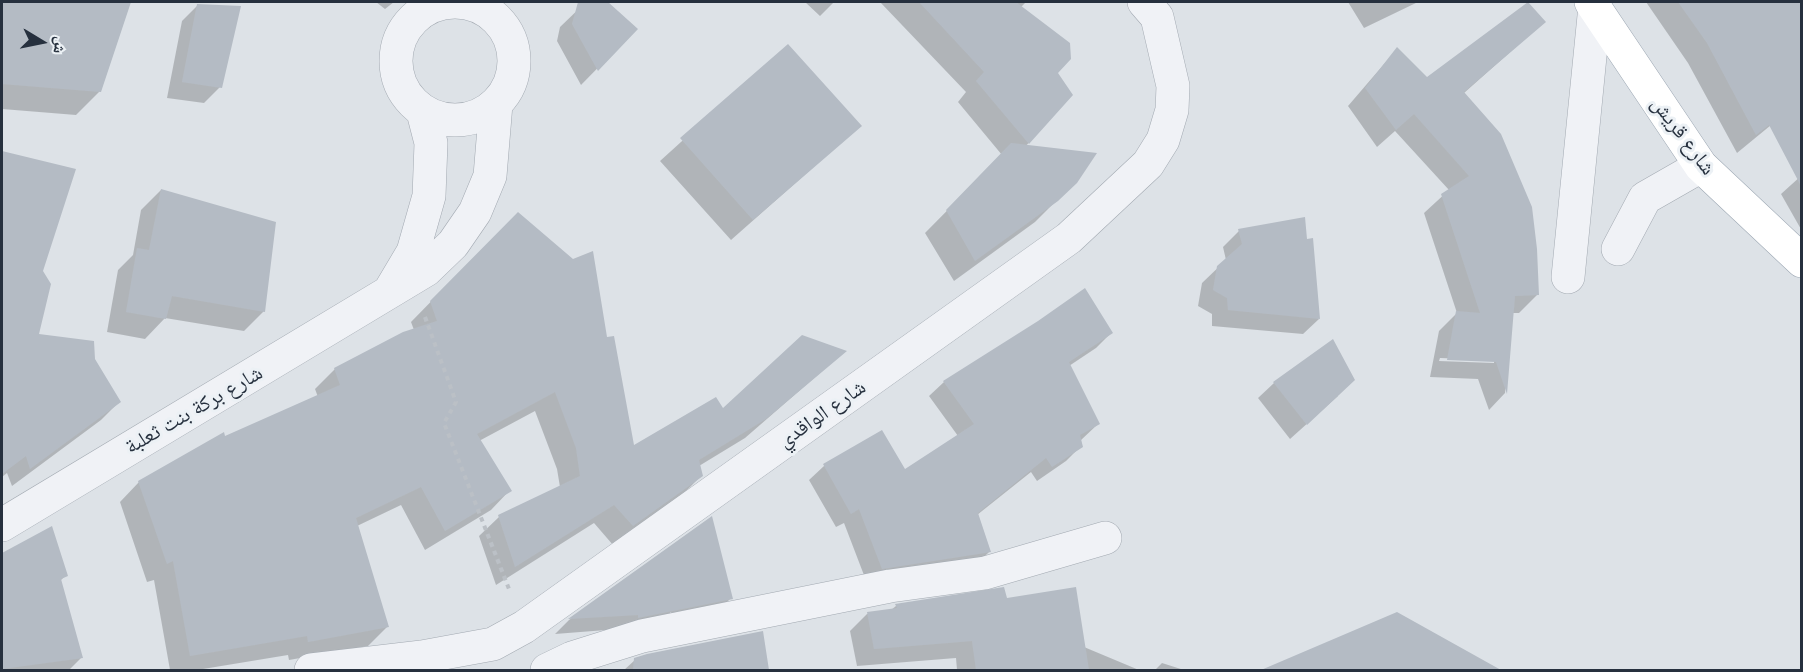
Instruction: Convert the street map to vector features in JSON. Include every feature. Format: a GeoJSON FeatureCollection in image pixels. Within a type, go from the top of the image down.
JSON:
{"type":"FeatureCollection","features":[{"type":"Feature","properties":{"kind":"main road","name":"شارع قريش"},"geometry":{"type":"LineString","coordinates":[[1593,4],[1701,166],[1799,258]]}},
{"type":"Feature","properties":{"kind":"street"},"geometry":{"type":"LineString","coordinates":[[451,2],[489,7],[513,46],[514,67],[508,87],[496,104],[474,118],[448,121],[423,112],[404,92],[395,67],[407,9],[451,2]]}},
{"type":"Feature","properties":{"kind":"street","name":"شارع الواقدي"},"geometry":{"type":"LineString","coordinates":[[311,670],[422,657],[499,657],[524,627],[1069,238],[1134,179],[1148,164],[1163,140],[1172,110],[1173,86],[1168,54],[1157,17],[1144,2]]}},
{"type":"Feature","properties":{"kind":"street"},"geometry":{"type":"LineString","coordinates":[[1568,277],[1593,4]]}},
{"type":"Feature","properties":{"kind":"street","name":"شارع بركة بنت ثعلبة"},"geometry":{"type":"LineString","coordinates":[[2,525],[399,288],[453,244],[475,212],[490,176],[496,104]]}},
{"type":"Feature","properties":{"kind":"street","name":"شارع بركة بنت ثعلبة"},"geometry":{"type":"LineString","coordinates":[[399,288],[413,252],[429,196],[431,142],[423,112]]}},
{"type":"Feature","properties":{"kind":"street"},"geometry":{"type":"LineString","coordinates":[[1617,249],[1645,198],[1701,166]]}},
{"type":"Feature","properties":{"kind":"street"},"geometry":{"type":"LineString","coordinates":[[547,670],[572,658],[642,636],[890,586],[985,573],[1105,538]]}},
{"type":"Feature","properties":{"kind":"path"},"geometry":{"type":"LineString","coordinates":[[399,288],[456,402],[444,423],[524,627]]}},
{"type":"Feature","properties":{"kind":"building"},"geometry":{"type":"Polygon","coordinates":[[[2,2],[131,2],[101,92],[2,84],[2,2]]]}},
{"type":"Feature","properties":{"kind":"building"},"geometry":{"type":"Polygon","coordinates":[[[578,2],[608,2],[638,29],[598,71],[572,24],[578,2]]]}},
{"type":"Feature","properties":{"kind":"building"},"geometry":{"type":"Polygon","coordinates":[[[919,2],[1016,2],[1070,43],[1071,59],[1058,73],[1073,95],[1029,144],[976,81],[984,72],[919,2]]]}},
{"type":"Feature","properties":{"kind":"building"},"geometry":{"type":"Polygon","coordinates":[[[1528,2],[1546,22],[1464,92],[1501,134],[1532,207],[1539,295],[1515,296],[1507,394],[1496,362],[1447,360],[1456,311],[1480,313],[1441,194],[1469,176],[1414,114],[1396,130],[1365,88],[1397,47],[1427,77],[1528,2]]]}},
{"type":"Feature","properties":{"kind":"building"},"geometry":{"type":"Polygon","coordinates":[[[1678,2],[1802,2],[1802,188],[1769,125],[1756,135],[1707,43],[1678,2]]]}},
{"type":"Feature","properties":{"kind":"building"},"geometry":{"type":"Polygon","coordinates":[[[197,4],[241,6],[222,88],[182,82],[197,4]]]}},
{"type":"Feature","properties":{"kind":"building"},"geometry":{"type":"Polygon","coordinates":[[[788,44],[862,126],[753,220],[680,138],[788,44]]]}},
{"type":"Feature","properties":{"kind":"building"},"geometry":{"type":"Polygon","coordinates":[[[1011,143],[1097,153],[1077,183],[1058,201],[975,261],[946,210],[1011,143]]]}},
{"type":"Feature","properties":{"kind":"building"},"geometry":{"type":"Polygon","coordinates":[[[2,151],[76,169],[43,271],[51,284],[39,334],[94,341],[95,359],[121,402],[30,469],[26,456],[2,474],[2,151]]]}},
{"type":"Feature","properties":{"kind":"building"},"geometry":{"type":"Polygon","coordinates":[[[161,189],[276,222],[265,312],[172,296],[166,319],[126,312],[137,248],[149,250],[161,189]]]}},
{"type":"Feature","properties":{"kind":"building"},"geometry":{"type":"Polygon","coordinates":[[[518,212],[573,259],[593,251],[607,337],[614,336],[634,445],[716,397],[723,408],[802,335],[847,351],[766,419],[699,460],[703,476],[633,526],[614,505],[515,567],[498,515],[580,476],[576,448],[555,392],[477,434],[512,491],[445,531],[421,487],[356,518],[389,627],[308,642],[307,636],[190,656],[173,561],[167,564],[138,481],[224,432],[225,436],[340,385],[334,368],[403,332],[437,321],[430,301],[518,212]]]}},
{"type":"Feature","properties":{"kind":"building"},"geometry":{"type":"Polygon","coordinates":[[[1305,217],[1307,239],[1313,238],[1320,319],[1228,310],[1227,298],[1213,290],[1217,266],[1242,244],[1238,229],[1305,217]]]}},
{"type":"Feature","properties":{"kind":"building"},"geometry":{"type":"Polygon","coordinates":[[[1085,288],[1113,333],[1069,362],[1100,424],[1080,435],[1083,447],[1052,467],[1046,458],[978,513],[991,552],[882,569],[859,509],[851,514],[823,464],[882,430],[905,469],[974,424],[943,381],[1038,321],[1085,288]]]}},
{"type":"Feature","properties":{"kind":"building"},"geometry":{"type":"Polygon","coordinates":[[[1333,339],[1355,380],[1307,425],[1273,382],[1333,339]]]}},
{"type":"Feature","properties":{"kind":"building"},"geometry":{"type":"Polygon","coordinates":[[[712,516],[733,599],[638,618],[638,615],[568,619],[712,516]]]}},
{"type":"Feature","properties":{"kind":"building"},"geometry":{"type":"Polygon","coordinates":[[[52,526],[68,576],[61,579],[83,658],[2,669],[2,553],[52,526]]]}},
{"type":"Feature","properties":{"kind":"building"},"geometry":{"type":"Polygon","coordinates":[[[1004,587],[1007,598],[1076,587],[1089,670],[976,670],[972,641],[874,649],[867,612],[897,608],[895,604],[1004,587]]]}},
{"type":"Feature","properties":{"kind":"building"},"geometry":{"type":"Polygon","coordinates":[[[1397,612],[1501,670],[1261,670],[1397,612]]]}},
{"type":"Feature","properties":{"kind":"building"},"geometry":{"type":"Polygon","coordinates":[[[763,631],[769,670],[633,670],[634,658],[647,654],[763,631]]]}}]}
